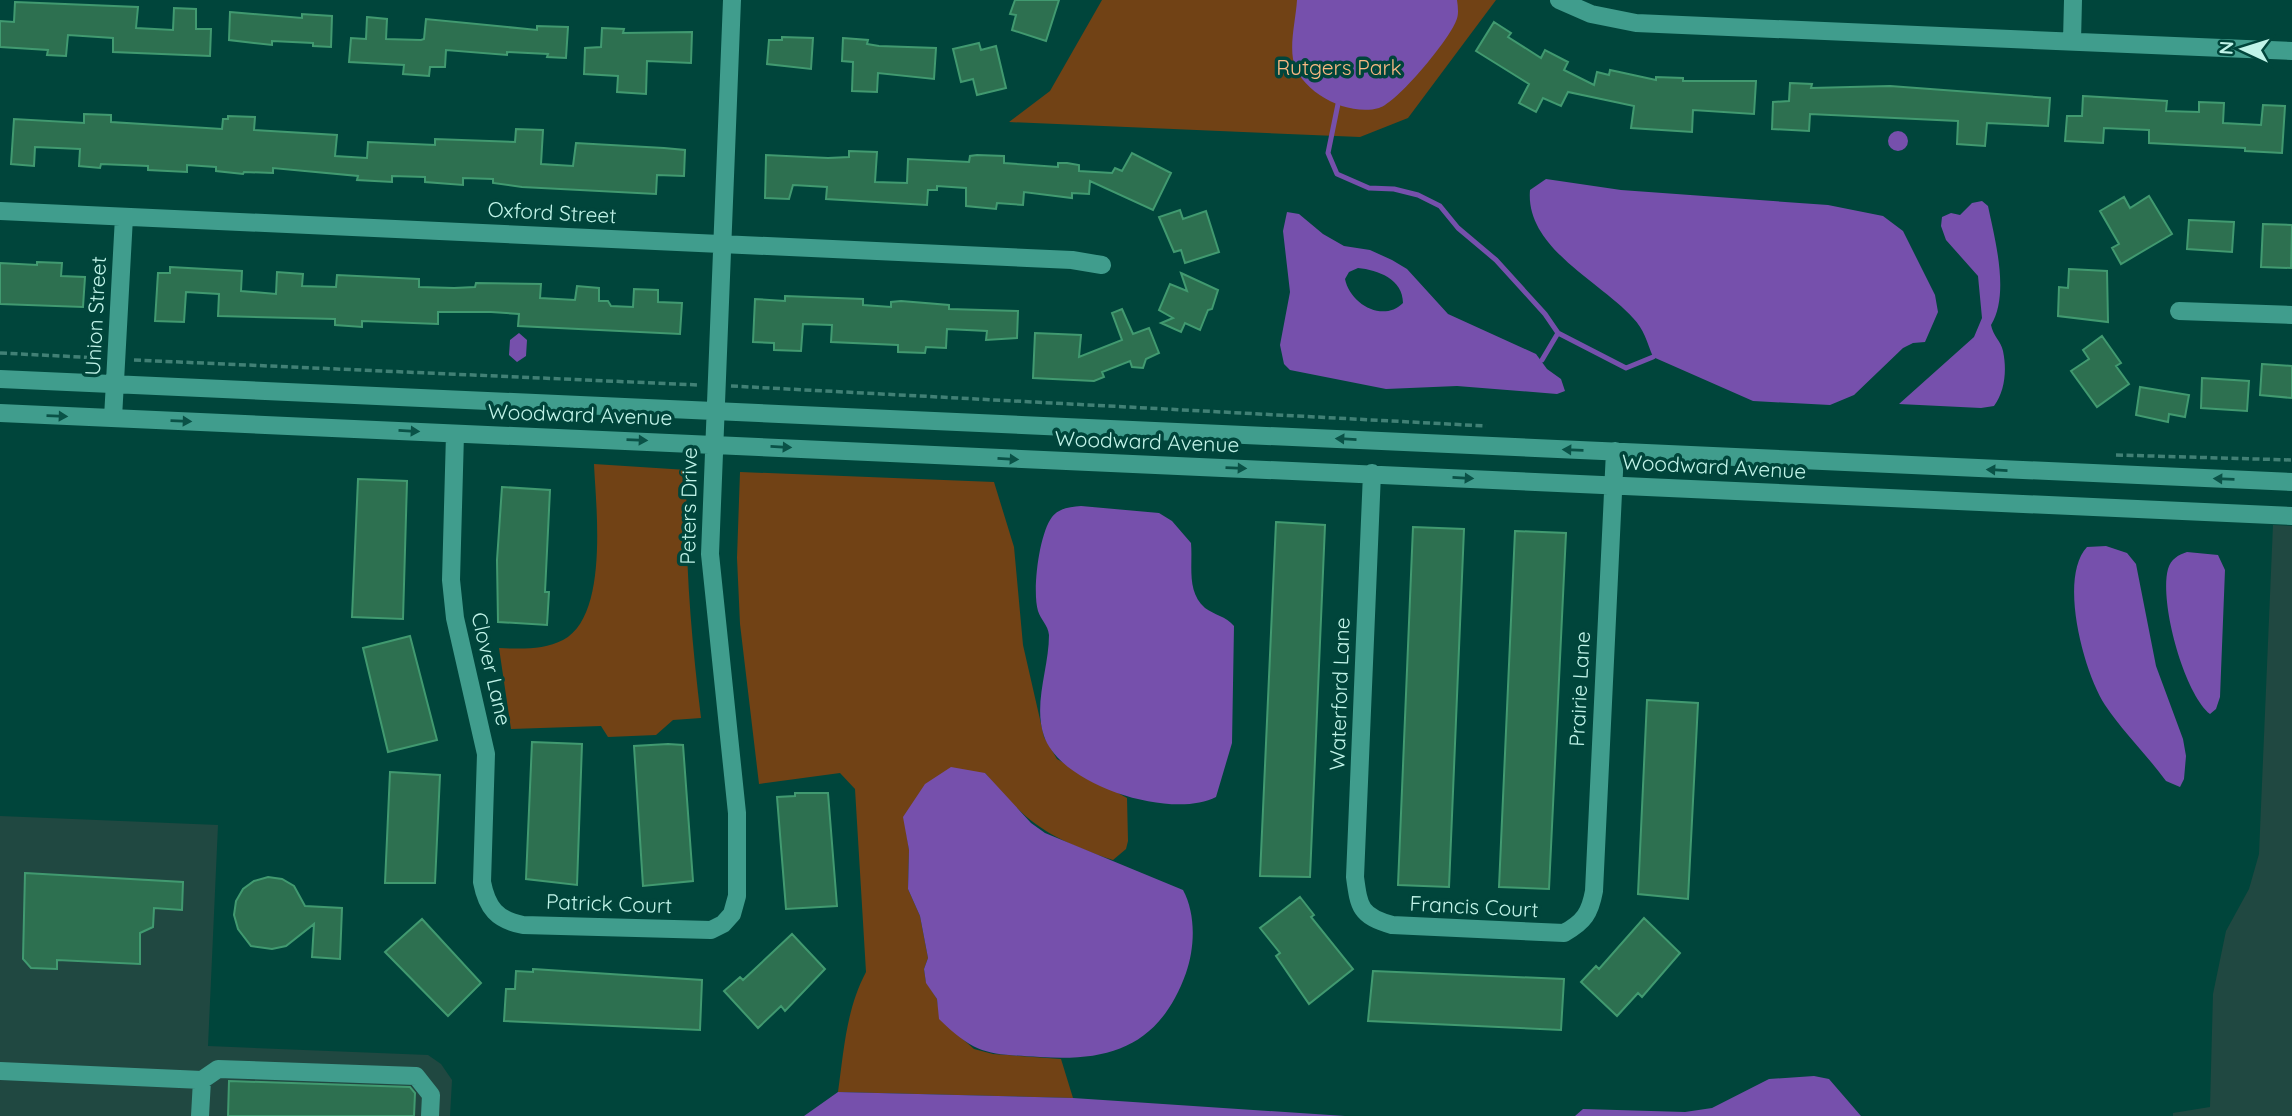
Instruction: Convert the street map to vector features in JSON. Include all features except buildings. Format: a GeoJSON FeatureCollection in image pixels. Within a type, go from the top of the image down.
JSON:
{"type":"FeatureCollection","features":[{"type":"Feature","properties":{"kind":"street","name":"Peters Drive"},"geometry":{"type":"LineString","coordinates":[[723,924],[732,914],[737,895],[738,846],[711,579],[710,508],[732,0]]}},
{"type":"Feature","properties":{"kind":"street"},"geometry":{"type":"LineString","coordinates":[[1559,0],[1591,14],[1636,23],[2292,51]]}},
{"type":"Feature","properties":{"kind":"street"},"geometry":{"type":"LineString","coordinates":[[2072,41],[2073,0]]}},
{"type":"Feature","properties":{"kind":"street","name":"Oxford Street"},"geometry":{"type":"LineString","coordinates":[[0,211],[1072,260],[1102,265]]}},
{"type":"Feature","properties":{"kind":"street","name":"Union Street"},"geometry":{"type":"LineString","coordinates":[[113,418],[124,217]]}},
{"type":"Feature","properties":{"kind":"street"},"geometry":{"type":"LineString","coordinates":[[2179,311],[2292,315]]}},
{"type":"Feature","properties":{"kind":"street","name":"Woodward Avenue"},"geometry":{"type":"LineString","coordinates":[[0,379],[2292,482]]}},
{"type":"Feature","properties":{"kind":"street","name":"Woodward Avenue"},"geometry":{"type":"LineString","coordinates":[[0,413],[2292,516]]}},
{"type":"Feature","properties":{"kind":"street","name":"Clover Lane"},"geometry":{"type":"LineString","coordinates":[[455,433],[451,580],[455,618],[486,754],[482,881],[485,899],[494,913]]}},
{"type":"Feature","properties":{"kind":"street","name":"Prairie Lane"},"geometry":{"type":"LineString","coordinates":[[1580,925],[1590,911],[1594,891],[1615,451]]}},
{"type":"Feature","properties":{"kind":"street","name":"Waterford Lane"},"geometry":{"type":"LineString","coordinates":[[1366,914],[1359,903],[1355,877],[1372,473]]}},
{"type":"Feature","properties":{"kind":"street","name":"Patrick Court"},"geometry":{"type":"LineString","coordinates":[[494,913],[507,921],[523,925],[711,930],[723,924]]}},
{"type":"Feature","properties":{"kind":"street","name":"Francis Court"},"geometry":{"type":"LineString","coordinates":[[1366,914],[1392,925],[1546,934],[1564,933],[1580,925]]}},
{"type":"Feature","properties":{"kind":"street"},"geometry":{"type":"LineString","coordinates":[[0,1071],[202,1080],[218,1069],[416,1076],[431,1095],[430,1116]]}},
{"type":"Feature","properties":{"kind":"street"},"geometry":{"type":"LineString","coordinates":[[200,1116],[202,1080]]}},
{"type":"Feature","properties":{"kind":"path"},"geometry":{"type":"LineString","coordinates":[[0,354],[96,358]]}},
{"type":"Feature","properties":{"kind":"path"},"geometry":{"type":"LineString","coordinates":[[140,360],[694,384]]}},
{"type":"Feature","properties":{"kind":"path"},"geometry":{"type":"LineString","coordinates":[[741,387],[1494,427]]}},
{"type":"Feature","properties":{"kind":"path"},"geometry":{"type":"LineString","coordinates":[[2116,455],[2292,460]]}},
{"type":"Feature","properties":{"kind":"shaded area"},"geometry":{"type":"Polygon","coordinates":[[[1297,0],[1457,0],[1458,14],[1444,42],[1398,95],[1379,108],[1353,109],[1315,91],[1297,71],[1292,45],[1297,0]]]}},
{"type":"Feature","properties":{"kind":"shaded area"},"geometry":{"type":"Polygon","coordinates":[[[1894,131],[1902,131],[1908,141],[1902,151],[1894,151],[1888,145],[1888,137],[1894,131]]]}},
{"type":"Feature","properties":{"kind":"shaded area"},"geometry":{"type":"Polygon","coordinates":[[[1546,179],[1621,190],[1828,205],[1883,216],[1903,231],[1935,295],[1938,312],[1925,342],[1913,343],[1903,348],[1854,395],[1830,405],[1753,401],[1653,357],[1637,322],[1567,262],[1539,229],[1532,211],[1530,190],[1546,179]]]}},
{"type":"Feature","properties":{"kind":"shaded area"},"geometry":{"type":"Polygon","coordinates":[[[1982,201],[1988,206],[1999,267],[2000,298],[1991,325],[2002,347],[2004,358],[2005,373],[2001,394],[1994,406],[1981,408],[1899,404],[1974,337],[1982,318],[1978,276],[1946,240],[1941,226],[1942,217],[1951,213],[1960,215],[1972,203],[1982,201]]]}},
{"type":"Feature","properties":{"kind":"shaded area"},"geometry":{"type":"Polygon","coordinates":[[[1287,212],[1299,214],[1323,234],[1344,246],[1370,250],[1392,260],[1407,269],[1448,314],[1536,354],[1547,369],[1561,379],[1565,391],[1557,394],[1457,386],[1386,389],[1290,370],[1284,364],[1280,345],[1290,292],[1283,231],[1287,212]],[[1358,268],[1349,272],[1345,279],[1353,296],[1360,303],[1377,311],[1386,311],[1403,303],[1399,288],[1394,282],[1358,268]]]}},
{"type":"Feature","properties":{"kind":"shaded area"},"geometry":{"type":"Polygon","coordinates":[[[519,333],[527,340],[526,356],[517,362],[509,355],[510,340],[519,333]]]}},
{"type":"Feature","properties":{"kind":"shaded area"},"geometry":{"type":"Polygon","coordinates":[[[1081,506],[1159,513],[1172,521],[1191,543],[1193,586],[1199,601],[1205,608],[1234,626],[1232,743],[1216,797],[1197,803],[1173,804],[1120,794],[1072,770],[1054,754],[1044,736],[1040,711],[1049,635],[1036,602],[1038,563],[1043,536],[1052,517],[1061,510],[1081,506]]]}},
{"type":"Feature","properties":{"kind":"shaded area"},"geometry":{"type":"Polygon","coordinates":[[[2273,525],[2292,526],[2292,1116],[2173,1116],[2173,1113],[2210,1107],[2213,994],[2226,931],[2249,889],[2259,854],[2273,525]]]}},
{"type":"Feature","properties":{"kind":"shaded area"},"geometry":{"type":"Polygon","coordinates":[[[2106,546],[2127,553],[2136,564],[2156,666],[2183,739],[2186,756],[2184,779],[2180,787],[2166,781],[2112,715],[2097,690],[2082,649],[2074,602],[2079,561],[2087,547],[2106,546]]]}},
{"type":"Feature","properties":{"kind":"shaded area"},"geometry":{"type":"Polygon","coordinates":[[[2187,552],[2218,555],[2225,570],[2220,697],[2216,709],[2210,714],[2200,703],[2183,668],[2170,624],[2167,603],[2169,566],[2175,558],[2187,552]]]}},
{"type":"Feature","properties":{"kind":"shaded area"},"geometry":{"type":"Polygon","coordinates":[[[951,767],[985,773],[1031,823],[1045,833],[1183,890],[1192,920],[1189,963],[1175,997],[1147,1033],[1111,1052],[1090,1056],[1023,1056],[985,1051],[964,1040],[939,1019],[937,999],[926,983],[924,969],[928,958],[920,916],[908,889],[909,850],[903,817],[925,784],[951,767]]]}},
{"type":"Feature","properties":{"kind":"shaded area"},"geometry":{"type":"Polygon","coordinates":[[[0,816],[218,825],[208,1046],[428,1055],[441,1064],[452,1080],[450,1116],[0,1116],[0,816]]]}},
{"type":"Feature","properties":{"kind":"shaded area"},"geometry":{"type":"Polygon","coordinates":[[[1814,1076],[1829,1079],[1861,1116],[1575,1116],[1583,1109],[1685,1112],[1712,1108],[1769,1079],[1814,1076]]]}},
{"type":"Feature","properties":{"kind":"shaded area"},"geometry":{"type":"Polygon","coordinates":[[[838,1092],[1073,1098],[1345,1116],[804,1116],[838,1092]]]}},
{"type":"Feature","properties":{"kind":"green space","name":"Rutgers Park"},"geometry":{"type":"Polygon","coordinates":[[[1102,0],[1496,0],[1408,118],[1360,137],[1009,122],[1050,91],[1102,0]]]}},
{"type":"Feature","properties":{"kind":"green space"},"geometry":{"type":"Polygon","coordinates":[[[594,464],[687,470],[689,594],[701,718],[673,720],[656,735],[608,737],[601,726],[511,729],[499,648],[540,647],[563,640],[578,627],[588,609],[596,560],[594,464]]]}},
{"type":"Feature","properties":{"kind":"green space"},"geometry":{"type":"Polygon","coordinates":[[[740,472],[994,482],[1014,547],[1023,645],[1044,737],[1057,759],[1127,798],[1128,841],[1126,849],[1113,860],[1072,845],[1027,817],[985,773],[904,817],[909,850],[908,889],[920,916],[928,958],[924,969],[926,982],[937,999],[940,1019],[974,1049],[993,1054],[1061,1059],[1073,1098],[838,1092],[850,1016],[866,972],[855,789],[840,773],[759,784],[740,624],[737,558],[740,472]]]}},
{"type":"Feature","properties":{"kind":"waterway"},"geometry":{"type":"LineString","coordinates":[[1338,104],[1328,153],[1337,174],[1369,188],[1394,189],[1418,195],[1440,206],[1458,228],[1496,260],[1545,314],[1558,333],[1626,368],[1653,357]]}},
{"type":"Feature","properties":{"kind":"waterway"},"geometry":{"type":"LineString","coordinates":[[1542,360],[1558,333]]}}]}
